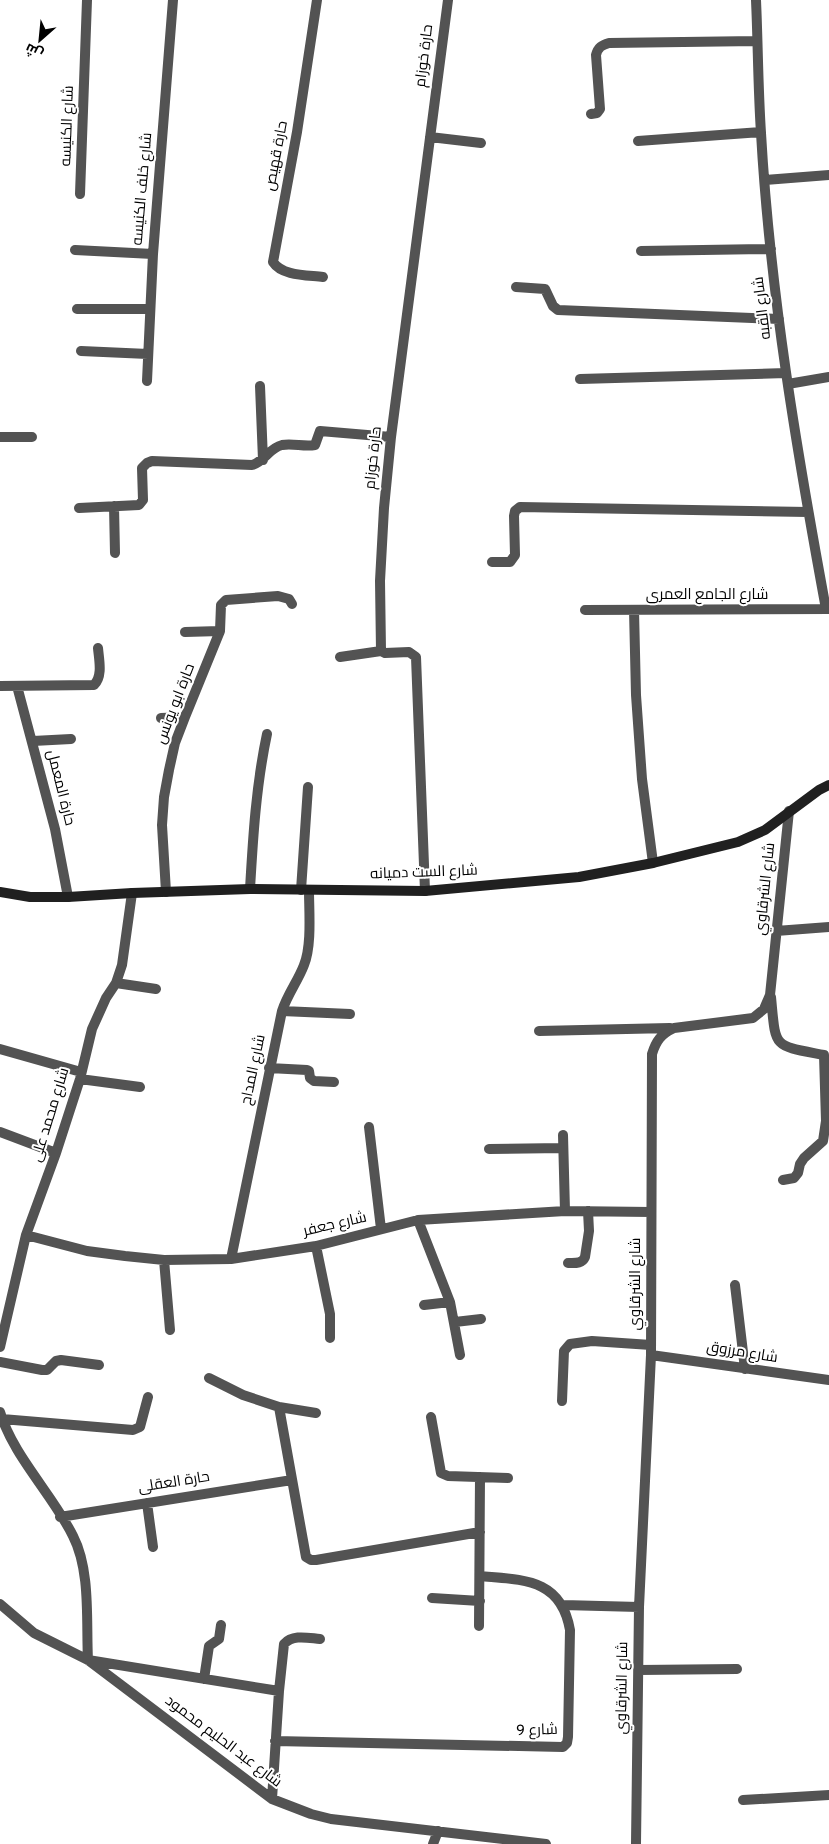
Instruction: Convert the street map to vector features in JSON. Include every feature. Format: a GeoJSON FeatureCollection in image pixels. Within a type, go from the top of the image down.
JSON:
{"type":"FeatureCollection","features":[{"type":"Feature","properties":{"kind":"street","name":"شارع الكنيسه"},"geometry":{"type":"LineString","coordinates":[[80,194],[87,0]]}},
{"type":"Feature","properties":{"kind":"street","name":"شارع خلف الكنيسه"},"geometry":{"type":"LineString","coordinates":[[147,381],[152,254],[173,0]]}},
{"type":"Feature","properties":{"kind":"street","name":"حارة قهيص"},"geometry":{"type":"LineString","coordinates":[[318,0],[297,132],[272,262],[277,268],[284,271],[323,277]]}},
{"type":"Feature","properties":{"kind":"street","name":"حارة خوزام"},"geometry":{"type":"LineString","coordinates":[[381,651],[380,581],[384,508],[391,437],[448,0]]}},
{"type":"Feature","properties":{"kind":"street","name":"شارع القبه"},"geometry":{"type":"LineString","coordinates":[[756,0],[761,132],[779,319],[808,512],[828,609]]}},
{"type":"Feature","properties":{"kind":"street"},"geometry":{"type":"LineString","coordinates":[[591,114],[597,114],[600,109],[596,55],[598,48],[603,44],[758,41]]}},
{"type":"Feature","properties":{"kind":"street"},"geometry":{"type":"LineString","coordinates":[[638,141],[761,132]]}},
{"type":"Feature","properties":{"kind":"street"},"geometry":{"type":"LineString","coordinates":[[430,137],[481,143]]}},
{"type":"Feature","properties":{"kind":"street"},"geometry":{"type":"LineString","coordinates":[[765,180],[829,175]]}},
{"type":"Feature","properties":{"kind":"street"},"geometry":{"type":"LineString","coordinates":[[641,251],[771,249]]}},
{"type":"Feature","properties":{"kind":"street"},"geometry":{"type":"LineString","coordinates":[[75,250],[152,254]]}},
{"type":"Feature","properties":{"kind":"street"},"geometry":{"type":"LineString","coordinates":[[516,287],[545,289],[558,310],[779,319]]}},
{"type":"Feature","properties":{"kind":"street"},"geometry":{"type":"LineString","coordinates":[[77,309],[150,309]]}},
{"type":"Feature","properties":{"kind":"street"},"geometry":{"type":"LineString","coordinates":[[80,351],[148,354]]}},
{"type":"Feature","properties":{"kind":"street"},"geometry":{"type":"LineString","coordinates":[[580,379],[786,373]]}},
{"type":"Feature","properties":{"kind":"street"},"geometry":{"type":"LineString","coordinates":[[788,384],[829,378]]}},
{"type":"Feature","properties":{"kind":"street"},"geometry":{"type":"LineString","coordinates":[[260,386],[263,460]]}},
{"type":"Feature","properties":{"kind":"street"},"geometry":{"type":"LineString","coordinates":[[79,508],[139,505],[143,500],[142,468],[146,462],[252,465],[263,460],[268,454],[282,445],[315,444],[320,431],[391,437]]}},
{"type":"Feature","properties":{"kind":"street"},"geometry":{"type":"LineString","coordinates":[[0,437],[32,437]]}},
{"type":"Feature","properties":{"kind":"street"},"geometry":{"type":"LineString","coordinates":[[114,506],[115,552]]}},
{"type":"Feature","properties":{"kind":"street"},"geometry":{"type":"LineString","coordinates":[[492,562],[510,562],[513,559],[515,555],[515,511],[525,506],[808,512]]}},
{"type":"Feature","properties":{"kind":"street","name":"حارة ابو يونس"},"geometry":{"type":"LineString","coordinates":[[166,892],[162,825],[164,797],[175,743],[220,631],[221,605],[226,600],[284,596],[292,604]]}},
{"type":"Feature","properties":{"kind":"street","name":"شارع الجامع العمرى"},"geometry":{"type":"LineString","coordinates":[[585,610],[828,609]]}},
{"type":"Feature","properties":{"kind":"street"},"geometry":{"type":"LineString","coordinates":[[634,610],[636,695],[642,770],[654,863]]}},
{"type":"Feature","properties":{"kind":"street"},"geometry":{"type":"LineString","coordinates":[[185,632],[220,631]]}},
{"type":"Feature","properties":{"kind":"street"},"geometry":{"type":"LineString","coordinates":[[0,686],[94,685],[99,680],[100,673],[98,648]]}},
{"type":"Feature","properties":{"kind":"street"},"geometry":{"type":"LineString","coordinates":[[340,657],[381,651],[385,653],[409,652],[416,657],[425,891]]}},
{"type":"Feature","properties":{"kind":"street","name":"حارة المعمل"},"geometry":{"type":"LineString","coordinates":[[17,686],[55,829],[68,898]]}},
{"type":"Feature","properties":{"kind":"street"},"geometry":{"type":"LineString","coordinates":[[161,718],[185,717]]}},
{"type":"Feature","properties":{"kind":"street"},"geometry":{"type":"LineString","coordinates":[[250,889],[254,819],[261,762],[267,734]]}},
{"type":"Feature","properties":{"kind":"street"},"geometry":{"type":"LineString","coordinates":[[33,741],[71,739]]}},
{"type":"Feature","properties":{"kind":"street","name":"شارع الست دميانه"},"geometry":{"type":"LineString","coordinates":[[0,892],[30,897],[68,898],[132,893],[250,889],[425,891],[579,877],[654,863],[738,842],[765,830],[789,811],[829,785]]}},
{"type":"Feature","properties":{"kind":"street","name":"شارع المداح"},"geometry":{"type":"LineString","coordinates":[[231,1259],[282,1011],[286,997],[305,963],[308,951],[305,890],[308,787]]}},
{"type":"Feature","properties":{"kind":"street","name":"شارع الشرقاوي"},"geometry":{"type":"LineString","coordinates":[[636,1844],[639,1606],[651,1350],[652,1054],[655,1043],[663,1033],[674,1028],[753,1018],[764,1009],[770,995],[789,811]]}},
{"type":"Feature","properties":{"kind":"street","name":"شارع محمد على"},"geometry":{"type":"LineString","coordinates":[[0,1347],[26,1235],[56,1153],[80,1076],[92,1029],[106,998],[116,983],[122,965],[132,893]]}},
{"type":"Feature","properties":{"kind":"street"},"geometry":{"type":"LineString","coordinates":[[776,931],[829,927]]}},
{"type":"Feature","properties":{"kind":"street"},"geometry":{"type":"LineString","coordinates":[[116,983],[156,989]]}},
{"type":"Feature","properties":{"kind":"street"},"geometry":{"type":"LineString","coordinates":[[770,995],[775,1035],[778,1041],[783,1046],[791,1049],[826,1055],[827,1121],[823,1141],[804,1158],[794,1178],[783,1180]]}},
{"type":"Feature","properties":{"kind":"street"},"geometry":{"type":"LineString","coordinates":[[282,1011],[350,1014]]}},
{"type":"Feature","properties":{"kind":"street"},"geometry":{"type":"LineString","coordinates":[[539,1031],[674,1028]]}},
{"type":"Feature","properties":{"kind":"street"},"geometry":{"type":"LineString","coordinates":[[0,1049],[80,1076],[140,1087]]}},
{"type":"Feature","properties":{"kind":"street"},"geometry":{"type":"LineString","coordinates":[[270,1068],[305,1070],[309,1071],[310,1078],[314,1081],[334,1082]]}},
{"type":"Feature","properties":{"kind":"street"},"geometry":{"type":"LineString","coordinates":[[369,1127],[381,1229]]}},
{"type":"Feature","properties":{"kind":"street"},"geometry":{"type":"LineString","coordinates":[[0,1132],[56,1153]]}},
{"type":"Feature","properties":{"kind":"street"},"geometry":{"type":"LineString","coordinates":[[562,1135],[566,1211]]}},
{"type":"Feature","properties":{"kind":"street"},"geometry":{"type":"LineString","coordinates":[[489,1149],[563,1148]]}},
{"type":"Feature","properties":{"kind":"street","name":"شارع جعفر"},"geometry":{"type":"LineString","coordinates":[[26,1235],[87,1251],[125,1256],[164,1260],[231,1259],[316,1246],[418,1220],[566,1211],[651,1212]]}},
{"type":"Feature","properties":{"kind":"street"},"geometry":{"type":"LineString","coordinates":[[568,1263],[581,1263],[585,1257],[590,1231],[588,1211]]}},
{"type":"Feature","properties":{"kind":"street"},"geometry":{"type":"LineString","coordinates":[[418,1220],[450,1302],[460,1355]]}},
{"type":"Feature","properties":{"kind":"street"},"geometry":{"type":"LineString","coordinates":[[316,1246],[330,1314],[330,1338]]}},
{"type":"Feature","properties":{"kind":"street"},"geometry":{"type":"LineString","coordinates":[[164,1260],[170,1330]]}},
{"type":"Feature","properties":{"kind":"street"},"geometry":{"type":"LineString","coordinates":[[735,1286],[746,1369]]}},
{"type":"Feature","properties":{"kind":"street"},"geometry":{"type":"LineString","coordinates":[[424,1305],[450,1302]]}},
{"type":"Feature","properties":{"kind":"street"},"geometry":{"type":"LineString","coordinates":[[455,1322],[481,1319]]}},
{"type":"Feature","properties":{"kind":"street","name":"شارع مرزوق"},"geometry":{"type":"LineString","coordinates":[[562,1401],[564,1351],[570,1344],[592,1341],[651,1350],[746,1369],[829,1380]]}},
{"type":"Feature","properties":{"kind":"street"},"geometry":{"type":"LineString","coordinates":[[0,1362],[42,1370],[47,1370],[56,1361],[61,1360],[99,1365]]}},
{"type":"Feature","properties":{"kind":"street"},"geometry":{"type":"LineString","coordinates":[[209,1378],[243,1395],[280,1407],[316,1413]]}},
{"type":"Feature","properties":{"kind":"street"},"geometry":{"type":"LineString","coordinates":[[1,1416],[133,1430],[140,1427],[148,1397]]}},
{"type":"Feature","properties":{"kind":"street"},"geometry":{"type":"LineString","coordinates":[[280,1407],[304,1552],[310,1560],[480,1532]]}},
{"type":"Feature","properties":{"kind":"street"},"geometry":{"type":"LineString","coordinates":[[1,1416],[12,1439],[73,1536],[81,1558],[88,1660],[278,1691]]}},
{"type":"Feature","properties":{"kind":"street"},"geometry":{"type":"LineString","coordinates":[[431,1417],[441,1473],[448,1476],[508,1478]]}},
{"type":"Feature","properties":{"kind":"street"},"geometry":{"type":"LineString","coordinates":[[0,1435],[12,1439]]}},
{"type":"Feature","properties":{"kind":"street"},"geometry":{"type":"LineString","coordinates":[[479,1626],[480,1477]]}},
{"type":"Feature","properties":{"kind":"street","name":"حارة العقلى"},"geometry":{"type":"LineString","coordinates":[[60,1517],[292,1480]]}},
{"type":"Feature","properties":{"kind":"street"},"geometry":{"type":"LineString","coordinates":[[147,1503],[153,1547]]}},
{"type":"Feature","properties":{"kind":"street"},"geometry":{"type":"LineString","coordinates":[[480,1576],[524,1580],[540,1584],[563,1605],[639,1606]]}},
{"type":"Feature","properties":{"kind":"street"},"geometry":{"type":"LineString","coordinates":[[432,1598],[480,1601]]}},
{"type":"Feature","properties":{"kind":"street","name":"شارع 9"},"geometry":{"type":"LineString","coordinates":[[275,1741],[563,1747],[567,1743],[568,1737],[570,1630],[568,1617],[563,1605]]}},
{"type":"Feature","properties":{"kind":"street","name":"شارع عبد الحليم محمود"},"geometry":{"type":"LineString","coordinates":[[1,1607],[34,1632],[88,1660],[272,1799],[311,1814],[331,1819],[546,1844]]}},
{"type":"Feature","properties":{"kind":"street"},"geometry":{"type":"LineString","coordinates":[[204,1679],[208,1649],[211,1644],[220,1639],[221,1625]]}},
{"type":"Feature","properties":{"kind":"street"},"geometry":{"type":"LineString","coordinates":[[272,1799],[278,1691],[284,1644],[288,1639],[294,1638],[320,1639]]}},
{"type":"Feature","properties":{"kind":"street"},"geometry":{"type":"LineString","coordinates":[[639,1670],[737,1669]]}},
{"type":"Feature","properties":{"kind":"street"},"geometry":{"type":"LineString","coordinates":[[743,1800],[829,1795]]}},
{"type":"Feature","properties":{"kind":"street"},"geometry":{"type":"LineString","coordinates":[[433,1844],[438,1831]]}}]}
